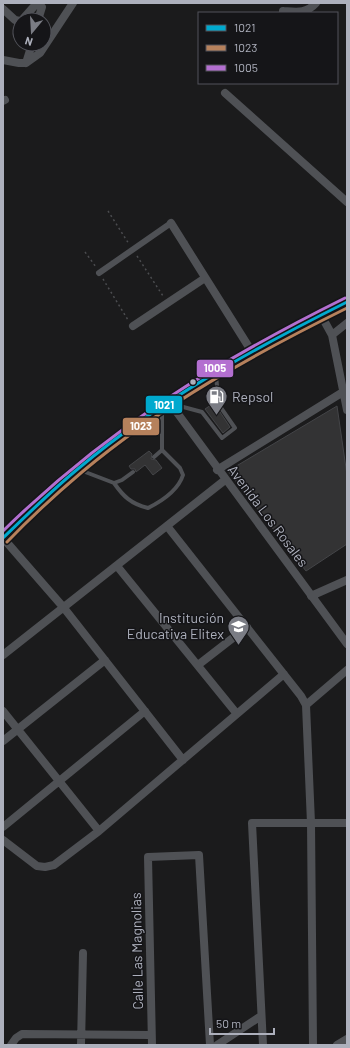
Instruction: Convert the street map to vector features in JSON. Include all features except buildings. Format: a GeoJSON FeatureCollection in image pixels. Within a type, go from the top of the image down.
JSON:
{"type":"FeatureCollection","features":[{"type":"Feature","properties":{"kind":"highway"},"geometry":{"type":"LineString","coordinates":[[3,538],[50,492],[94,455],[166,406],[252,352],[347,302]]}},
{"type":"Feature","properties":{"kind":"street"},"geometry":{"type":"LineString","coordinates":[[29,12],[37,3],[42,7],[40,12]]}},
{"type":"Feature","properties":{"kind":"street"},"geometry":{"type":"LineString","coordinates":[[3,60],[19,64],[26,63],[40,53],[73,3]]}},
{"type":"Feature","properties":{"kind":"street"},"geometry":{"type":"LineString","coordinates":[[283,9],[299,12],[306,11],[316,3]]}},
{"type":"Feature","properties":{"kind":"street"},"geometry":{"type":"LineString","coordinates":[[3,9],[12,17]]}},
{"type":"Feature","properties":{"kind":"street"},"geometry":{"type":"LineString","coordinates":[[26,63],[29,52]]}},
{"type":"Feature","properties":{"kind":"street"},"geometry":{"type":"LineString","coordinates":[[224,94],[347,202]]}},
{"type":"Feature","properties":{"kind":"street"},"geometry":{"type":"LineString","coordinates":[[100,273],[171,223],[252,352]]}},
{"type":"Feature","properties":{"kind":"street"},"geometry":{"type":"LineString","coordinates":[[133,326],[205,278]]}},
{"type":"Feature","properties":{"kind":"street"},"geometry":{"type":"LineString","coordinates":[[321,315],[332,334],[347,410]]}},
{"type":"Feature","properties":{"kind":"street"},"geometry":{"type":"LineString","coordinates":[[332,334],[347,323]]}},
{"type":"Feature","properties":{"kind":"street"},"geometry":{"type":"LineString","coordinates":[[217,470],[343,392]]}},
{"type":"Feature","properties":{"kind":"street","name":"Avenida Los Rosales"},"geometry":{"type":"LineString","coordinates":[[166,406],[225,480],[347,644]]}},
{"type":"Feature","properties":{"kind":"street"},"geometry":{"type":"LineString","coordinates":[[3,655],[225,480]]}},
{"type":"Feature","properties":{"kind":"street"},"geometry":{"type":"LineString","coordinates":[[167,526],[284,674],[306,705],[311,823],[313,1045]]}},
{"type":"Feature","properties":{"kind":"street"},"geometry":{"type":"LineString","coordinates":[[3,538],[64,608],[183,760]]}},
{"type":"Feature","properties":{"kind":"street"},"geometry":{"type":"LineString","coordinates":[[117,566],[238,714]]}},
{"type":"Feature","properties":{"kind":"street"},"geometry":{"type":"LineString","coordinates":[[311,596],[347,580]]}},
{"type":"Feature","properties":{"kind":"street"},"geometry":{"type":"LineString","coordinates":[[198,665],[247,627]]}},
{"type":"Feature","properties":{"kind":"street"},"geometry":{"type":"LineString","coordinates":[[3,741],[105,660]]}},
{"type":"Feature","properties":{"kind":"street"},"geometry":{"type":"LineString","coordinates":[[306,705],[347,670]]}},
{"type":"Feature","properties":{"kind":"street"},"geometry":{"type":"LineString","coordinates":[[3,840],[37,866],[45,867],[54,865],[99,831],[284,674]]}},
{"type":"Feature","properties":{"kind":"street"},"geometry":{"type":"LineString","coordinates":[[3,711],[99,831]]}},
{"type":"Feature","properties":{"kind":"street"},"geometry":{"type":"LineString","coordinates":[[3,827],[58,780],[145,711]]}},
{"type":"Feature","properties":{"kind":"street"},"geometry":{"type":"LineString","coordinates":[[262,1045],[252,823],[347,823]]}},
{"type":"Feature","properties":{"kind":"street","name":"Calle Las Magnolias"},"geometry":{"type":"LineString","coordinates":[[152,1045],[148,857],[199,854],[210,1045]]}},
{"type":"Feature","properties":{"kind":"street"},"geometry":{"type":"LineString","coordinates":[[81,1045],[83,953]]}},
{"type":"Feature","properties":{"kind":"street"},"geometry":{"type":"LineString","coordinates":[[217,1045],[261,1016]]}},
{"type":"Feature","properties":{"kind":"street"},"geometry":{"type":"LineString","coordinates":[[11,1045],[16,1038],[22,1034],[152,1035]]}},
{"type":"Feature","properties":{"kind":"street"},"geometry":{"type":"LineString","coordinates":[[338,1045],[347,1039]]}},
{"type":"Feature","properties":{"kind":"lane"},"geometry":{"type":"LineString","coordinates":[[154,457],[162,450],[166,406],[202,412],[207,415],[222,438],[235,428],[218,406],[216,374]]}},
{"type":"Feature","properties":{"kind":"lane"},"geometry":{"type":"LineString","coordinates":[[114,482],[123,496],[136,505],[148,508],[162,501],[177,487],[183,475],[180,468],[162,450]]}},
{"type":"Feature","properties":{"kind":"lane"},"geometry":{"type":"LineString","coordinates":[[77,469],[114,482],[122,480],[134,472]]}},
{"type":"Feature","properties":{"kind":"path"},"geometry":{"type":"LineString","coordinates":[[108,211],[167,303]]}},
{"type":"Feature","properties":{"kind":"path"},"geometry":{"type":"LineString","coordinates":[[85,252],[133,326]]}},
{"type":"Feature","properties":{"kind":"transit line","name":"1005"},"geometry":{"type":"LineString","coordinates":[[3,531],[42,494],[82,461],[123,429],[165,400],[252,347],[345,298]]}},
{"type":"Feature","properties":{"kind":"transit line","name":"1021"},"geometry":{"type":"LineString","coordinates":[[3,538],[69,476],[110,443],[142,420],[208,377],[242,357],[347,302]]}},
{"type":"Feature","properties":{"kind":"transit line","name":"1023"},"geometry":{"type":"LineString","coordinates":[[7,542],[72,480],[144,425],[176,403],[243,362],[347,308]]}},
{"type":"Feature","properties":{"kind":"place","name":"Repsol"},"geometry":{"type":"Point","coordinates":[217,416]}},
{"type":"Feature","properties":{"kind":"place","name":"Institución Educativa Elitex"},"geometry":{"type":"Point","coordinates":[239,646]}}]}
